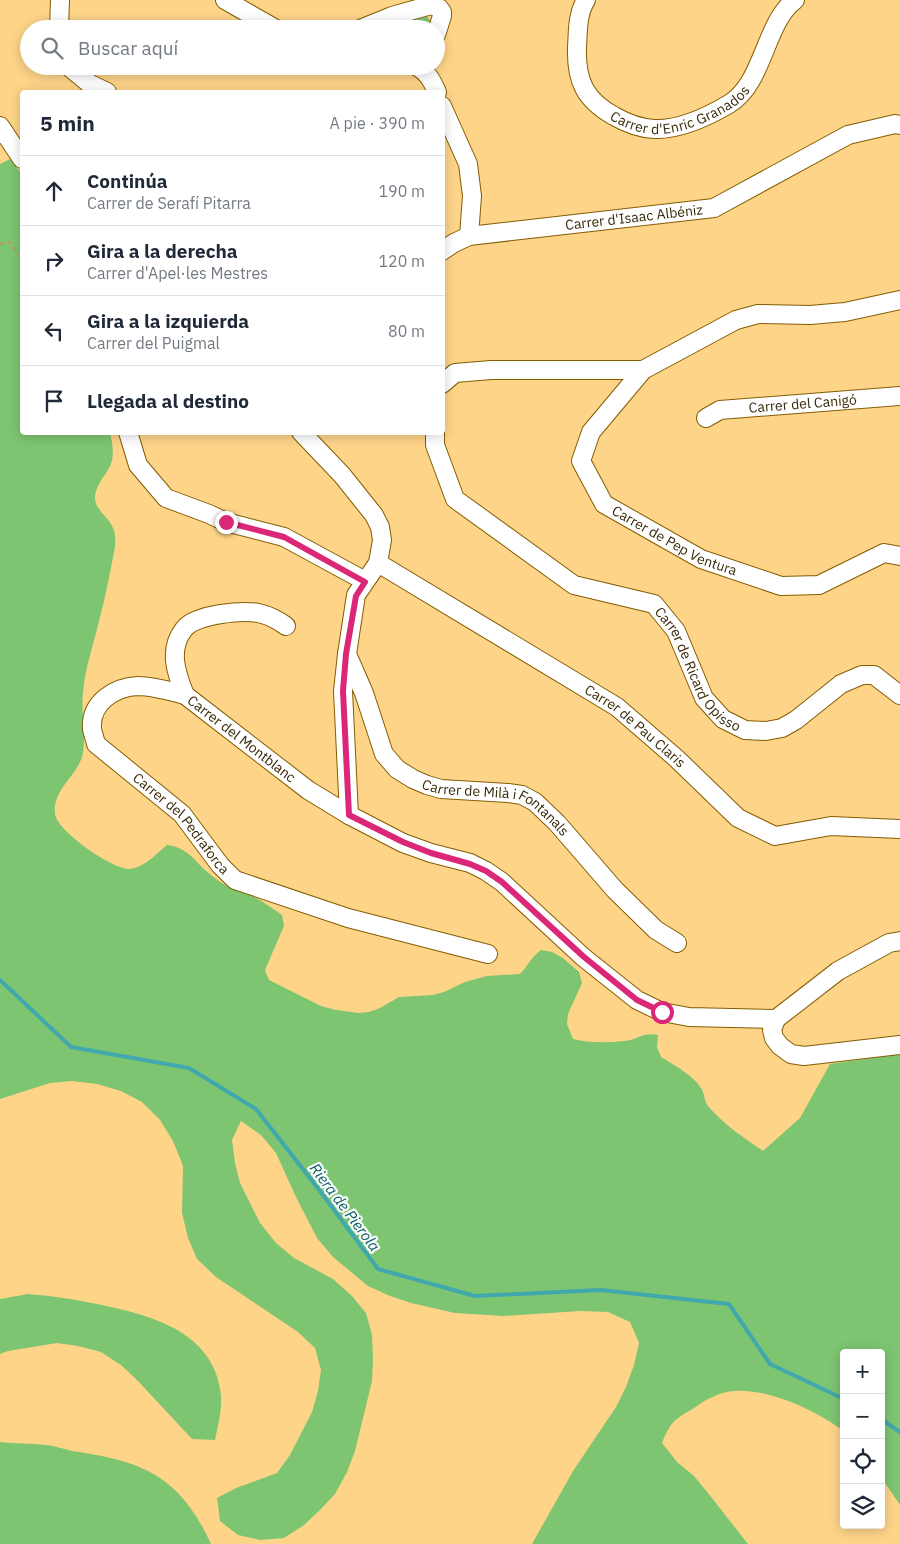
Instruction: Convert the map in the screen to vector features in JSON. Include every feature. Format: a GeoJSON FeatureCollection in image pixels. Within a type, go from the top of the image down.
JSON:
{"type":"FeatureCollection","features":[{"type":"Feature","properties":{"kind":"street"},"geometry":{"type":"LineString","coordinates":[[59,20],[60,0]]}},
{"type":"Feature","properties":{"kind":"street"},"geometry":{"type":"LineString","coordinates":[[225,0],[260,20]]}},
{"type":"Feature","properties":{"kind":"street","name":"Carrer d'Enric Granados"},"geometry":{"type":"LineString","coordinates":[[586,0],[579,14],[577,59],[580,79],[588,97],[603,110],[620,120],[637,127],[655,129],[683,125],[731,103],[744,91],[782,14],[796,0]]}},
{"type":"Feature","properties":{"kind":"street"},"geometry":{"type":"LineString","coordinates":[[387,20],[431,5],[439,8],[442,12],[441,20]]}},
{"type":"Feature","properties":{"kind":"street"},"geometry":{"type":"LineString","coordinates":[[79,75],[90,84],[103,90]]}},
{"type":"Feature","properties":{"kind":"street"},"geometry":{"type":"LineString","coordinates":[[428,75],[436,90]]}},
{"type":"Feature","properties":{"kind":"street"},"geometry":{"type":"LineString","coordinates":[[445,113],[468,164],[472,196],[469,236],[445,249]]}},
{"type":"Feature","properties":{"kind":"street","name":"Carrer d'Isaac Albéniz"},"geometry":{"type":"LineString","coordinates":[[469,236],[714,208],[848,135],[895,124],[900,125]]}},
{"type":"Feature","properties":{"kind":"street"},"geometry":{"type":"LineString","coordinates":[[0,126],[20,156]]}},
{"type":"Feature","properties":{"kind":"street","name":"Carrer de Pep Ventura"},"geometry":{"type":"LineString","coordinates":[[900,300],[844,312],[787,315],[758,314],[736,320],[643,370],[591,432],[581,461],[604,504],[701,559],[781,586],[819,585],[884,553],[900,556]]}},
{"type":"Feature","properties":{"kind":"street"},"geometry":{"type":"LineString","coordinates":[[445,381],[455,372],[491,370],[643,370]]}},
{"type":"Feature","properties":{"kind":"street","name":"Carrer del Canigó"},"geometry":{"type":"LineString","coordinates":[[706,418],[720,410],[900,396]]}},
{"type":"Feature","properties":{"kind":"street"},"geometry":{"type":"LineString","coordinates":[[129,435],[138,465],[166,498],[226,522],[284,537],[365,582]]}},
{"type":"Feature","properties":{"kind":"street"},"geometry":{"type":"LineString","coordinates":[[305,435],[342,475],[374,515],[380,527],[382,540],[378,563],[356,596],[346,654],[343,691],[349,815]]}},
{"type":"Feature","properties":{"kind":"street","name":"Carrer de Ricard Opisso"},"geometry":{"type":"LineString","coordinates":[[435,435],[435,445],[455,499],[574,585],[654,604],[676,631],[704,698],[724,719],[745,730],[766,731],[782,728],[796,720],[841,684],[862,675],[874,676],[900,695]]}},
{"type":"Feature","properties":{"kind":"street","name":"Carrer de Pau Claris"},"geometry":{"type":"LineString","coordinates":[[378,563],[617,707],[676,758],[738,818],[775,836],[831,826],[900,829]]}},
{"type":"Feature","properties":{"kind":"street","name":"Carrer del Montblanc"},"geometry":{"type":"LineString","coordinates":[[286,626],[276,619],[248,612],[225,613],[202,618],[185,627],[177,642],[174,660],[177,677],[185,695],[308,790],[349,815],[403,842],[486,871],[502,882],[584,957],[637,1000],[662,1012],[689,1017],[776,1019]]}},
{"type":"Feature","properties":{"kind":"street","name":"Carrer de Milà i Fontanals"},"geometry":{"type":"LineString","coordinates":[[346,654],[364,693],[384,754],[397,769],[427,786],[441,789],[522,795],[535,802],[557,823],[615,890],[656,930],[677,943]]}},
{"type":"Feature","properties":{"kind":"street","name":"Carrer del Pedraforca"},"geometry":{"type":"LineString","coordinates":[[185,695],[140,686],[123,688],[106,697],[95,709],[92,728],[96,744],[182,814],[220,865],[234,880],[348,918],[488,954]]}},
{"type":"Feature","properties":{"kind":"street"},"geometry":{"type":"LineString","coordinates":[[900,941],[889,943],[838,971],[776,1019],[772,1030],[774,1038],[780,1046],[791,1054],[804,1056],[900,1046]]}},
{"type":"Feature","properties":{"kind":"path"},"geometry":{"type":"LineString","coordinates":[[0,244],[9,242],[20,256]]}},
{"type":"Feature","properties":{"kind":"green space"},"geometry":{"type":"Polygon","coordinates":[[[424,11],[430,20],[406,20],[424,11]]]}},
{"type":"Feature","properties":{"kind":"green space"},"geometry":{"type":"Polygon","coordinates":[[[10,159],[20,172],[20,435],[110,435],[113,450],[111,464],[97,488],[95,499],[98,507],[114,530],[115,547],[84,683],[83,753],[81,761],[61,790],[55,805],[55,814],[58,821],[65,830],[86,848],[111,863],[129,869],[140,866],[150,860],[167,845],[181,849],[187,852],[216,879],[252,896],[282,915],[284,926],[265,970],[269,980],[321,1006],[336,1010],[359,1013],[369,1012],[399,997],[433,995],[465,982],[487,976],[520,974],[541,950],[552,952],[563,958],[579,972],[582,983],[568,1014],[567,1024],[573,1039],[611,1042],[629,1040],[643,1035],[658,1035],[657,1047],[661,1057],[683,1071],[697,1083],[707,1104],[720,1119],[763,1151],[800,1118],[830,1064],[900,1054],[900,1505],[885,1483],[885,1349],[840,1349],[840,1428],[806,1408],[791,1402],[761,1393],[733,1391],[712,1397],[703,1402],[677,1419],[668,1430],[662,1443],[677,1462],[694,1476],[748,1544],[532,1544],[573,1471],[616,1407],[626,1387],[639,1343],[630,1322],[608,1312],[580,1311],[503,1316],[455,1313],[411,1303],[368,1286],[333,1257],[317,1238],[276,1153],[261,1135],[241,1121],[232,1140],[235,1163],[240,1183],[260,1223],[276,1243],[294,1258],[333,1279],[352,1296],[366,1313],[372,1335],[373,1359],[372,1381],[355,1451],[347,1472],[335,1494],[304,1525],[284,1538],[260,1540],[238,1535],[220,1521],[217,1498],[236,1488],[277,1473],[290,1455],[312,1412],[318,1391],[321,1370],[315,1348],[298,1332],[216,1277],[197,1259],[188,1238],[182,1213],[183,1166],[173,1141],[160,1120],[142,1102],[121,1091],[97,1084],[72,1081],[50,1083],[0,1099],[0,164],[10,159]]]}},
{"type":"Feature","properties":{"kind":"green space"},"geometry":{"type":"Polygon","coordinates":[[[28,1294],[70,1299],[130,1312],[166,1324],[182,1333],[196,1344],[208,1358],[217,1375],[221,1395],[215,1440],[192,1439],[138,1381],[121,1365],[101,1352],[57,1343],[0,1354],[0,1299],[28,1294]]]}},
{"type":"Feature","properties":{"kind":"green space"},"geometry":{"type":"Polygon","coordinates":[[[0,1442],[49,1445],[119,1460],[139,1467],[157,1476],[172,1487],[186,1502],[199,1521],[211,1544],[0,1544],[0,1442]]]}},
{"type":"Feature","properties":{"kind":"waterway","name":"Riera de Pierola"},"geometry":{"type":"LineString","coordinates":[[0,980],[71,1047],[189,1068],[256,1109],[378,1269],[475,1296],[601,1290],[729,1304],[770,1364],[840,1397]]}},
{"type":"Feature","properties":{"kind":"waterway","name":"Riera de Pierola"},"geometry":{"type":"LineString","coordinates":[[885,1422],[900,1432]]}},
{"type":"Feature","properties":{"kind":"route"},"geometry":{"type":"LineString","coordinates":[[226,522],[284,537],[365,582],[356,596],[346,654],[343,691],[349,815],[403,842],[486,871],[502,882],[584,957],[637,1000],[662,1012]]}}]}
